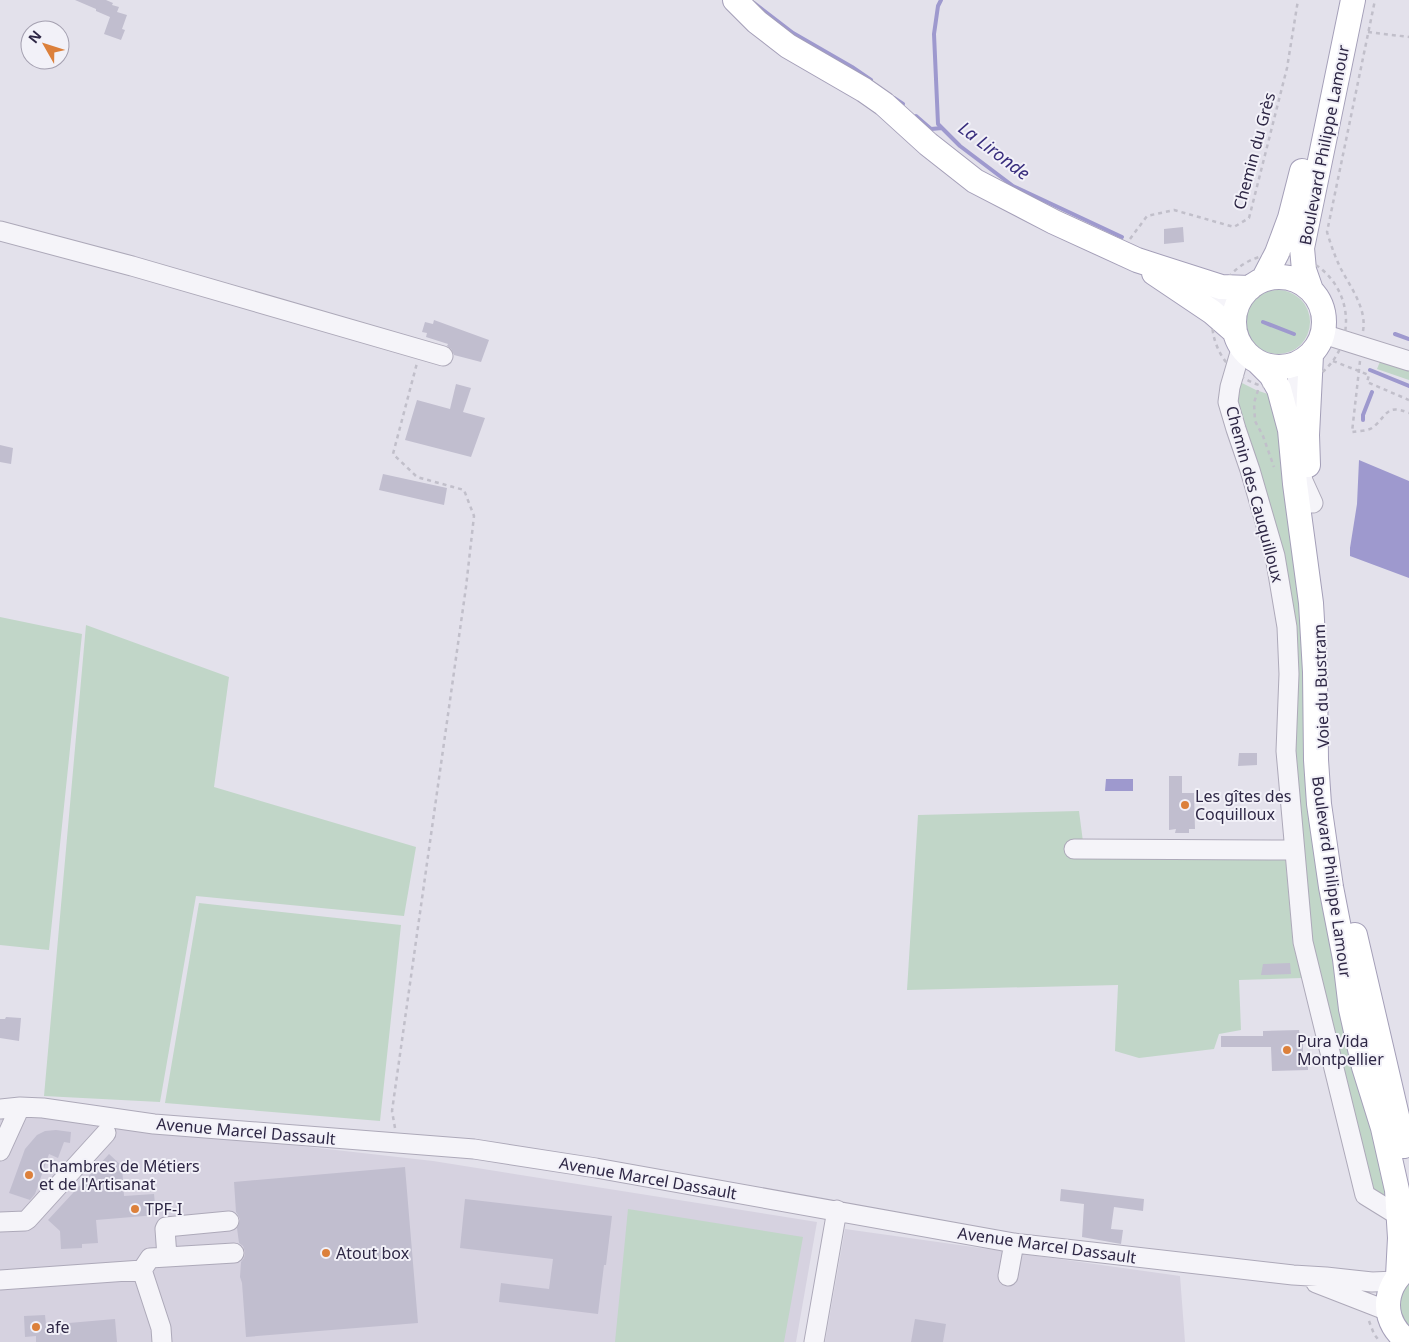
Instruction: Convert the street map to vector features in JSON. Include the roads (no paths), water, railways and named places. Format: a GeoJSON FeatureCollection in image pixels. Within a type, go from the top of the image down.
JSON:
{"type":"FeatureCollection","features":[{"type":"Feature","properties":{"kind":"main road"},"geometry":{"type":"LineString","coordinates":[[736,0],[757,22],[788,46],[864,90],[884,104],[928,144],[976,181],[1054,222],[1129,256],[1220,287],[1257,283],[1276,276],[1300,282],[1311,290],[1320,303],[1323,313],[1322,358],[1273,367],[1243,339],[1236,310],[1242,298],[1257,283]]}},
{"type":"Feature","properties":{"kind":"main road","name":"Boulevard Philippe Lamour"},"geometry":{"type":"LineString","coordinates":[[1257,283],[1277,253],[1290,218],[1338,0]]}},
{"type":"Feature","properties":{"kind":"main road","name":"Boulevard Philippe Lamour"},"geometry":{"type":"LineString","coordinates":[[1311,290],[1304,270],[1302,248],[1353,0]]}},
{"type":"Feature","properties":{"kind":"main road","name":"Boulevard Philippe Lamour"},"geometry":{"type":"LineString","coordinates":[[1129,256],[1212,312],[1243,339],[1271,375],[1279,389],[1290,430],[1295,484],[1311,603],[1319,804],[1345,959],[1351,1009],[1364,1067],[1383,1128],[1404,1214],[1400,1238],[1401,1275],[1391,1290],[1388,1301],[1378,1315]]}},
{"type":"Feature","properties":{"kind":"main road","name":"Boulevard Philippe Lamour"},"geometry":{"type":"LineString","coordinates":[[1322,358],[1307,435],[1308,464],[1324,588],[1332,790],[1341,862],[1361,960],[1409,1168]]}},
{"type":"Feature","properties":{"kind":"main road"},"geometry":{"type":"LineString","coordinates":[[1378,1315],[1391,1321],[1404,1340]]}},
{"type":"Feature","properties":{"kind":"street"},"geometry":{"type":"LineString","coordinates":[[0,230],[443,356]]}},
{"type":"Feature","properties":{"kind":"street"},"geometry":{"type":"LineString","coordinates":[[1323,334],[1409,361]]}},
{"type":"Feature","properties":{"kind":"street","name":"Chemin des Cauquilloux"},"geometry":{"type":"LineString","coordinates":[[1243,339],[1230,387],[1228,402],[1275,556],[1284,604],[1289,674],[1286,751],[1303,942],[1365,1194],[1404,1214]]}},
{"type":"Feature","properties":{"kind":"street"},"geometry":{"type":"LineString","coordinates":[[1074,849],[1294,850]]}},
{"type":"Feature","properties":{"kind":"street"},"geometry":{"type":"LineString","coordinates":[[0,1151],[20,1107]]}},
{"type":"Feature","properties":{"kind":"street","name":"Avenue Marcel Dassault"},"geometry":{"type":"LineString","coordinates":[[0,1109],[20,1107],[43,1108],[154,1124],[474,1149],[596,1168],[1014,1243],[1293,1275],[1372,1282],[1401,1275]]}},
{"type":"Feature","properties":{"kind":"street"},"geometry":{"type":"LineString","coordinates":[[0,1222],[25,1221],[28,1219],[106,1134]]}},
{"type":"Feature","properties":{"kind":"street"},"geometry":{"type":"LineString","coordinates":[[814,1342],[837,1210]]}},
{"type":"Feature","properties":{"kind":"street"},"geometry":{"type":"LineString","coordinates":[[166,1257],[166,1227],[229,1221]]}},
{"type":"Feature","properties":{"kind":"street"},"geometry":{"type":"LineString","coordinates":[[1008,1276],[1014,1243]]}},
{"type":"Feature","properties":{"kind":"street"},"geometry":{"type":"LineString","coordinates":[[142,1270],[150,1258],[234,1253]]}},
{"type":"Feature","properties":{"kind":"street"},"geometry":{"type":"LineString","coordinates":[[0,1280],[142,1270]]}},
{"type":"Feature","properties":{"kind":"street"},"geometry":{"type":"LineString","coordinates":[[142,1270],[161,1328],[162,1342]]}},
{"type":"Feature","properties":{"kind":"street","name":"Avenue Marcel Dassault"},"geometry":{"type":"LineString","coordinates":[[1293,1275],[1332,1288],[1378,1315]]}},
{"type":"Feature","properties":{"kind":"waterway","name":"La Lironde"},"geometry":{"type":"LineString","coordinates":[[941,0],[938,6],[934,34],[938,124],[960,146],[1013,186],[1122,237]]}},
{"type":"Feature","properties":{"kind":"waterway"},"geometry":{"type":"LineString","coordinates":[[754,3],[793,33],[871,80]]}},
{"type":"Feature","properties":{"kind":"waterway"},"geometry":{"type":"LineString","coordinates":[[894,98],[903,104]]}},
{"type":"Feature","properties":{"kind":"waterway"},"geometry":{"type":"LineString","coordinates":[[916,116],[931,129],[942,128]]}},
{"type":"Feature","properties":{"kind":"waterway","name":"La Lironde"},"geometry":{"type":"LineString","coordinates":[[1263,322],[1294,334]]}},
{"type":"Feature","properties":{"kind":"waterway"},"geometry":{"type":"LineString","coordinates":[[1395,334],[1409,339]]}},
{"type":"Feature","properties":{"kind":"waterway","name":"La Lironde"},"geometry":{"type":"LineString","coordinates":[[1370,370],[1409,386]]}},
{"type":"Feature","properties":{"kind":"waterway"},"geometry":{"type":"LineString","coordinates":[[1363,420],[1363,415],[1372,392]]}},
{"type":"Feature","properties":{"kind":"place","name":"Les gîtes des Coquilloux"},"geometry":{"type":"Point","coordinates":[1185,805]}},
{"type":"Feature","properties":{"kind":"place","name":"Pura Vida Montpellier"},"geometry":{"type":"Point","coordinates":[1287,1050]}},
{"type":"Feature","properties":{"kind":"place","name":"Chambres de Métiers et de l'Artisanat"},"geometry":{"type":"Point","coordinates":[29,1175]}},
{"type":"Feature","properties":{"kind":"place","name":"TPF-I"},"geometry":{"type":"Point","coordinates":[135,1209]}},
{"type":"Feature","properties":{"kind":"place","name":"Atout box"},"geometry":{"type":"Point","coordinates":[326,1253]}},
{"type":"Feature","properties":{"kind":"place","name":"afe"},"geometry":{"type":"Point","coordinates":[36,1327]}}]}
